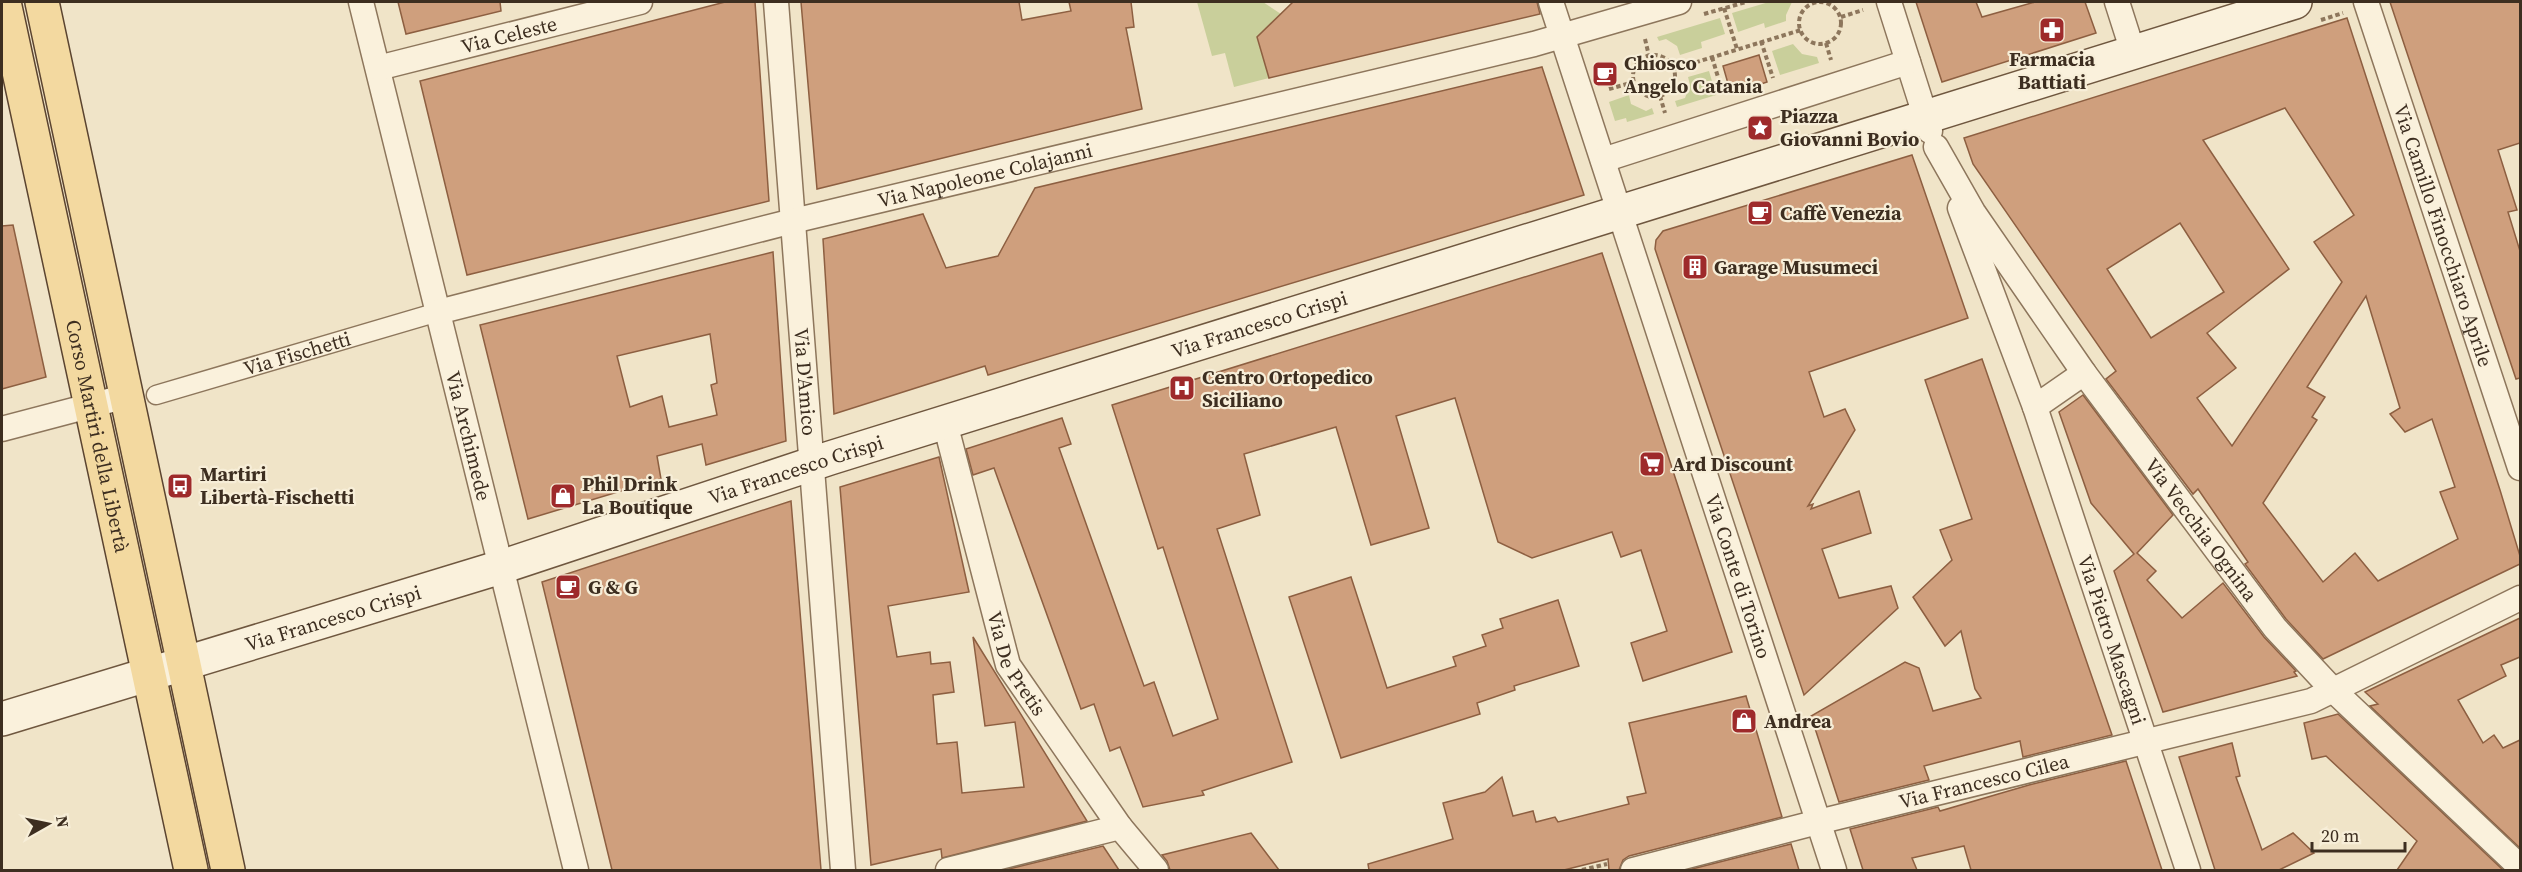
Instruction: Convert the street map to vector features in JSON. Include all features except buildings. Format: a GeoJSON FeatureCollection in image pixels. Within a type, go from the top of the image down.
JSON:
{"type":"FeatureCollection","features":[{"type":"Feature","properties":{"kind":"main road","name":"Corso Martiri della Libertà"},"geometry":{"type":"LineString","coordinates":[[4,2],[191,870]]}},
{"type":"Feature","properties":{"kind":"main road","name":"Corso Martiri della Libertà"},"geometry":{"type":"LineString","coordinates":[[42,2],[141,395],[184,662],[228,870]]}},
{"type":"Feature","properties":{"kind":"main road"},"geometry":{"type":"LineString","coordinates":[[1607,217],[2295,2]]}},
{"type":"Feature","properties":{"kind":"main road","name":"Via Francesco Crispi"},"geometry":{"type":"LineString","coordinates":[[2,719],[501,567],[812,465],[1607,217]]}},
{"type":"Feature","properties":{"kind":"street","name":"Via Archimede"},"geometry":{"type":"LineString","coordinates":[[361,2],[576,870]]}},
{"type":"Feature","properties":{"kind":"street","name":"Via Celeste"},"geometry":{"type":"LineString","coordinates":[[378,68],[640,2]]}},
{"type":"Feature","properties":{"kind":"street","name":"Via D'Amico"},"geometry":{"type":"LineString","coordinates":[[776,2],[843,870]]}},
{"type":"Feature","properties":{"kind":"street"},"geometry":{"type":"LineString","coordinates":[[1551,2],[1603,160],[1908,62]]}},
{"type":"Feature","properties":{"kind":"street"},"geometry":{"type":"LineString","coordinates":[[2117,2],[2133,52]]}},
{"type":"Feature","properties":{"kind":"street","name":"Via Camillo Finocchiaro Aprile"},"geometry":{"type":"LineString","coordinates":[[2366,2],[2520,468]]}},
{"type":"Feature","properties":{"kind":"street"},"geometry":{"type":"LineString","coordinates":[[1880,4],[1908,62],[1938,113]]}},
{"type":"Feature","properties":{"kind":"street"},"geometry":{"type":"LineString","coordinates":[[1562,35],[1687,10]]}},
{"type":"Feature","properties":{"kind":"street","name":"Via Napoleone Colajanni"},"geometry":{"type":"LineString","coordinates":[[438,312],[793,221],[1534,44],[1562,35]]}},
{"type":"Feature","properties":{"kind":"street","name":"Via Pietro Mascagni"},"geometry":{"type":"LineString","coordinates":[[1938,113],[1936,147],[2035,407],[2188,870]]}},
{"type":"Feature","properties":{"kind":"street","name":"Via Vecchia Ognina"},"geometry":{"type":"LineString","coordinates":[[1936,147],[1973,212],[2084,373],[2275,628],[2332,689],[2520,867]]}},
{"type":"Feature","properties":{"kind":"street","name":"Via Conte di Torino"},"geometry":{"type":"LineString","coordinates":[[1603,160],[1607,217],[1834,870]]}},
{"type":"Feature","properties":{"kind":"street","name":"Via Fischetti"},"geometry":{"type":"LineString","coordinates":[[2,429],[90,405],[141,395],[438,312]]}},
{"type":"Feature","properties":{"kind":"street"},"geometry":{"type":"LineString","coordinates":[[2035,407],[2084,373]]}},
{"type":"Feature","properties":{"kind":"street","name":"Via De Pretis"},"geometry":{"type":"LineString","coordinates":[[945,423],[1008,665],[1120,827],[1156,870]]}},
{"type":"Feature","properties":{"kind":"street","name":"Via Francesco Cilea"},"geometry":{"type":"LineString","coordinates":[[1625,866],[1818,822],[2311,701],[2520,598]]}},
{"type":"Feature","properties":{"kind":"street"},"geometry":{"type":"LineString","coordinates":[[948,870],[1120,827]]}},
{"type":"Feature","properties":{"kind":"path"},"geometry":{"type":"LineString","coordinates":[[1687,10],[1724,8],[1746,2]]}},
{"type":"Feature","properties":{"kind":"path"},"geometry":{"type":"LineString","coordinates":[[1813,2],[1827,3],[1838,11],[1841,17],[1837,36],[1826,43],[1811,42],[1801,30],[1801,17],[1813,2]]}},
{"type":"Feature","properties":{"kind":"path"},"geometry":{"type":"LineString","coordinates":[[1841,17],[1880,4]]}},
{"type":"Feature","properties":{"kind":"path"},"geometry":{"type":"LineString","coordinates":[[1724,8],[1737,49]]}},
{"type":"Feature","properties":{"kind":"path"},"geometry":{"type":"LineString","coordinates":[[1674,69],[1801,30]]}},
{"type":"Feature","properties":{"kind":"path"},"geometry":{"type":"LineString","coordinates":[[1761,41],[1773,78],[1778,82]]}},
{"type":"Feature","properties":{"kind":"path"},"geometry":{"type":"LineString","coordinates":[[1826,43],[1833,65]]}},
{"type":"Feature","properties":{"kind":"path"},"geometry":{"type":"LineString","coordinates":[[1649,56],[1662,56],[1674,69],[1674,83],[1667,93],[1660,96],[1654,97],[1642,93],[1634,82],[1633,75],[1638,63],[1649,56]]}},
{"type":"Feature","properties":{"kind":"path"},"geometry":{"type":"LineString","coordinates":[[1712,57],[1723,93],[1722,98]]}},
{"type":"Feature","properties":{"kind":"path"},"geometry":{"type":"LineString","coordinates":[[1607,90],[1634,82]]}},
{"type":"Feature","properties":{"kind":"path"},"geometry":{"type":"LineString","coordinates":[[1655,118],[1666,115],[1660,96]]}},
{"type":"Feature","properties":{"kind":"path"},"geometry":{"type":"LineString","coordinates":[[1582,870],[1625,866]]}},
{"type":"Feature","properties":{"kind":"green space"},"geometry":{"type":"Polygon","coordinates":[[[1197,2],[1263,2],[1281,14],[1257,37],[1269,78],[1234,87],[1225,53],[1212,56],[1197,2]]]}},
{"type":"Feature","properties":{"kind":"green space"},"geometry":{"type":"Polygon","coordinates":[[[1769,2],[1792,2],[1786,15],[1786,21],[1765,28],[1764,23],[1738,32],[1732,13],[1769,2]]]}},
{"type":"Feature","properties":{"kind":"green space"},"geometry":{"type":"Polygon","coordinates":[[[1720,18],[1725,34],[1701,42],[1702,48],[1680,55],[1677,46],[1666,39],[1659,41],[1657,37],[1720,18]]]}},
{"type":"Feature","properties":{"kind":"green space"},"geometry":{"type":"Polygon","coordinates":[[[1793,44],[1802,54],[1817,57],[1819,63],[1780,75],[1772,51],[1793,44]]]}},
{"type":"Feature","properties":{"kind":"green space"},"geometry":{"type":"Polygon","coordinates":[[[1709,71],[1716,95],[1677,107],[1675,101],[1685,98],[1690,85],[1688,77],[1709,71]]]}},
{"type":"Feature","properties":{"kind":"green space"},"geometry":{"type":"Polygon","coordinates":[[[1629,95],[1631,104],[1646,111],[1652,108],[1654,114],[1627,122],[1626,118],[1615,121],[1609,102],[1629,95]]]}},
{"type":"Feature","properties":{"kind":"place","name":"Farmacia Battiati"},"geometry":{"type":"Point","coordinates":[2052,30]}},
{"type":"Feature","properties":{"kind":"place","name":"Chiosco Angelo Catania"},"geometry":{"type":"Point","coordinates":[1605,74]}},
{"type":"Feature","properties":{"kind":"place","name":"Piazza Giovanni Bovio"},"geometry":{"type":"Point","coordinates":[1760,128]}},
{"type":"Feature","properties":{"kind":"place","name":"Caffè Venezia"},"geometry":{"type":"Point","coordinates":[1760,213]}},
{"type":"Feature","properties":{"kind":"place","name":"Garage Musumeci"},"geometry":{"type":"Point","coordinates":[1695,267]}},
{"type":"Feature","properties":{"kind":"place","name":"Centro Ortopedico Siciliano"},"geometry":{"type":"Point","coordinates":[1182,388]}},
{"type":"Feature","properties":{"kind":"place","name":"Ard Discount"},"geometry":{"type":"Point","coordinates":[1652,464]}},
{"type":"Feature","properties":{"kind":"place","name":"Martiri Libertà-Fischetti"},"geometry":{"type":"Point","coordinates":[180,486]}},
{"type":"Feature","properties":{"kind":"place","name":"Phil Drink La Boutique"},"geometry":{"type":"Point","coordinates":[563,496]}},
{"type":"Feature","properties":{"kind":"place","name":"G & G"},"geometry":{"type":"Point","coordinates":[568,587]}},
{"type":"Feature","properties":{"kind":"place","name":"Andrea"},"geometry":{"type":"Point","coordinates":[1744,721]}}]}
